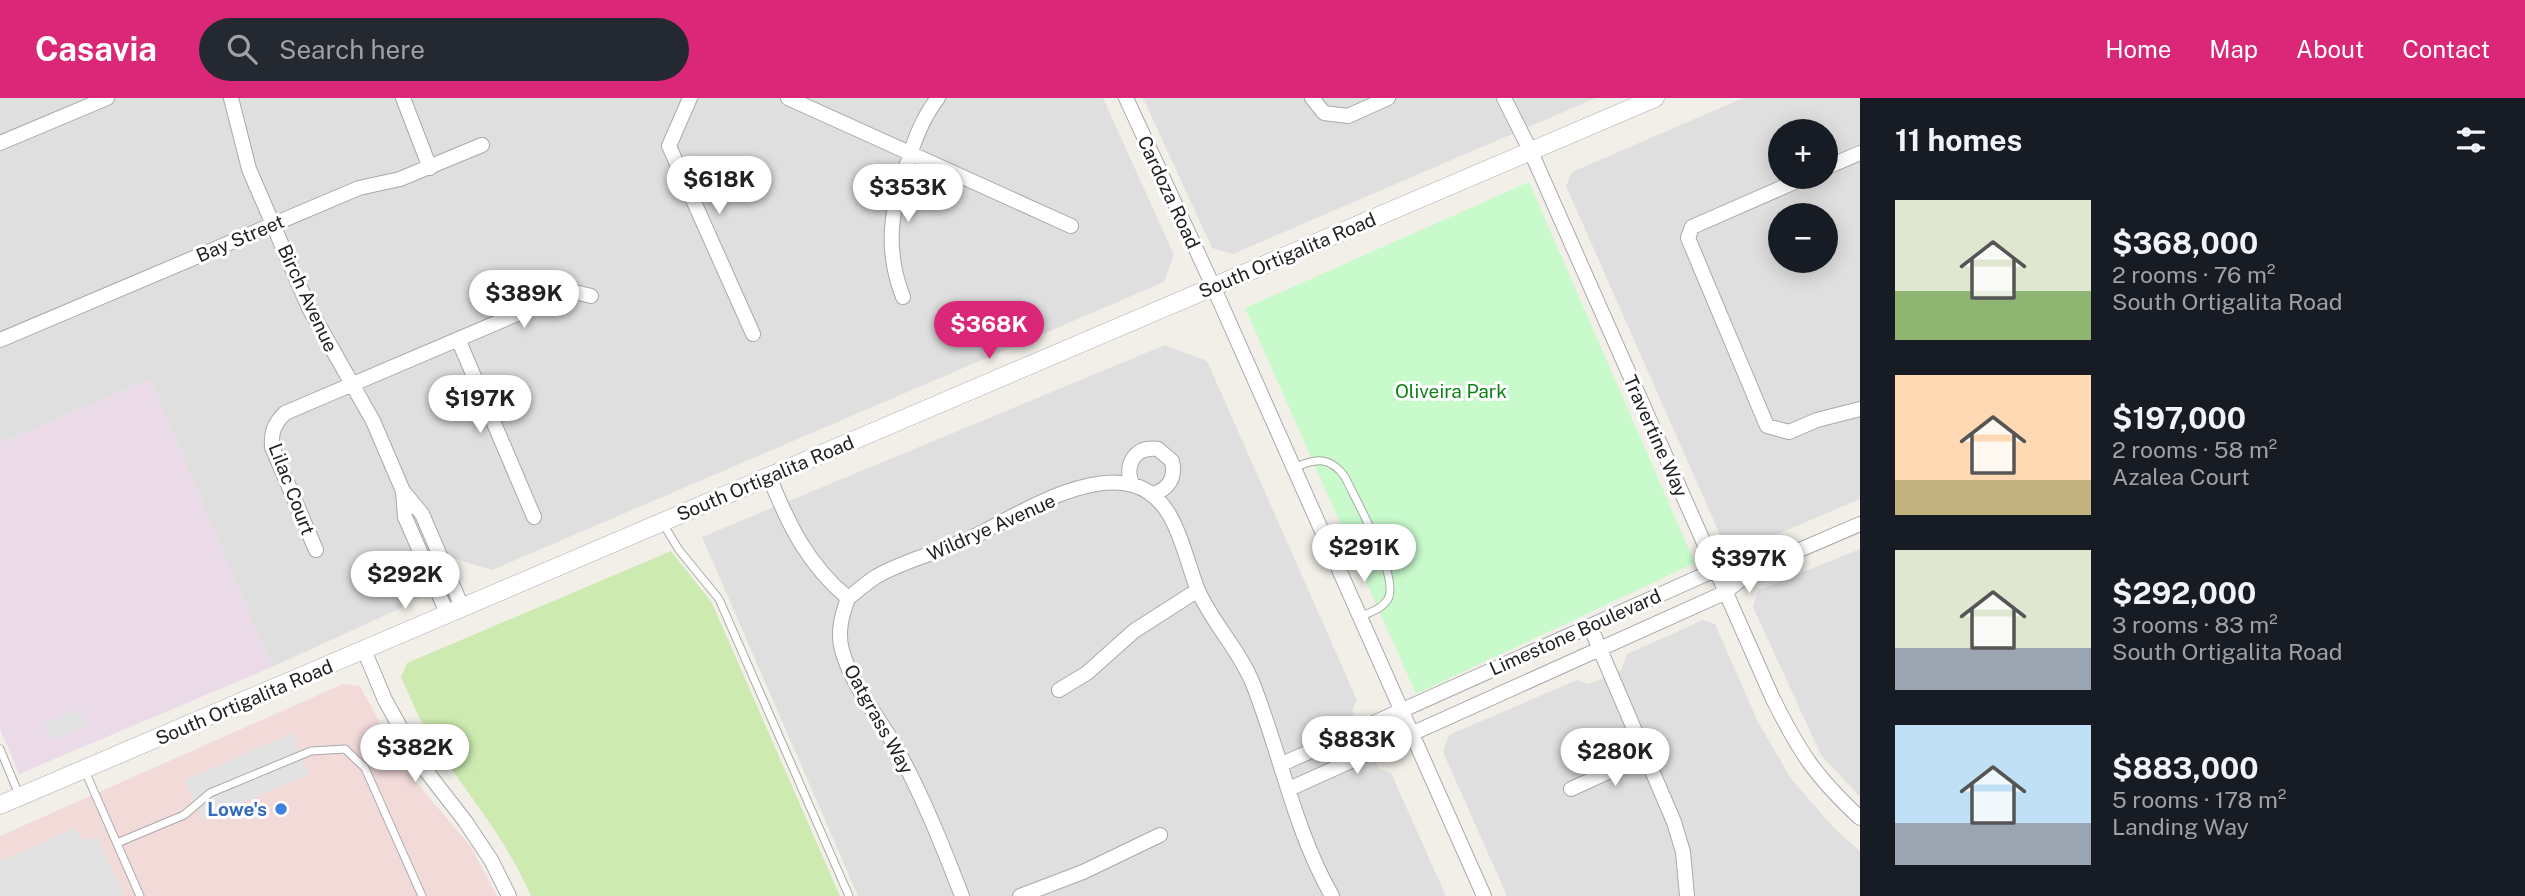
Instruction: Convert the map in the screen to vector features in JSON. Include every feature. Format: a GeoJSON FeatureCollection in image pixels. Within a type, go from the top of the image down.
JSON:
{"type":"FeatureCollection","features":[{"type":"Feature","properties":{"kind":"street"},"geometry":{"type":"LineString","coordinates":[[0,143],[107,98]]}},
{"type":"Feature","properties":{"kind":"street","name":"Birch Avenue"},"geometry":{"type":"LineString","coordinates":[[231,98],[248,169],[321,332],[373,421],[403,491],[422,514],[455,610]]}},
{"type":"Feature","properties":{"kind":"street"},"geometry":{"type":"LineString","coordinates":[[403,98],[429,168]]}},
{"type":"Feature","properties":{"kind":"street"},"geometry":{"type":"LineString","coordinates":[[690,98],[669,146],[753,334]]}},
{"type":"Feature","properties":{"kind":"street"},"geometry":{"type":"LineString","coordinates":[[788,98],[1072,226]]}},
{"type":"Feature","properties":{"kind":"street"},"geometry":{"type":"LineString","coordinates":[[904,297],[893,264],[891,222],[894,201],[919,128],[938,98]]}},
{"type":"Feature","properties":{"kind":"street","name":"Cardoza Road"},"geometry":{"type":"LineString","coordinates":[[1126,98],[1213,286],[1484,896]]}},
{"type":"Feature","properties":{"kind":"street"},"geometry":{"type":"LineString","coordinates":[[1312,98],[1324,113],[1348,116],[1388,98]]}},
{"type":"Feature","properties":{"kind":"street","name":"Travertine Way"},"geometry":{"type":"LineString","coordinates":[[1504,98],[1531,152],[1724,593],[1801,755],[1824,784],[1860,818]]}},
{"type":"Feature","properties":{"kind":"street","name":"South Ortigalita Road"},"geometry":{"type":"LineString","coordinates":[[0,805],[85,771],[455,610],[1655,98]]}},
{"type":"Feature","properties":{"kind":"street","name":"Bay Street"},"geometry":{"type":"LineString","coordinates":[[0,340],[359,188],[400,179],[482,145]]}},
{"type":"Feature","properties":{"kind":"street"},"geometry":{"type":"LineString","coordinates":[[1838,163],[1860,153]]}},
{"type":"Feature","properties":{"kind":"street"},"geometry":{"type":"LineString","coordinates":[[1779,189],[1692,227],[1688,238],[1767,426],[1788,432],[1817,419],[1860,409]]}},
{"type":"Feature","properties":{"kind":"street"},"geometry":{"type":"LineString","coordinates":[[351,384],[570,291],[590,296]]}},
{"type":"Feature","properties":{"kind":"street"},"geometry":{"type":"LineString","coordinates":[[458,339],[534,517]]}},
{"type":"Feature","properties":{"kind":"street","name":"Lilac Court"},"geometry":{"type":"LineString","coordinates":[[316,550],[272,447],[274,428],[285,413],[351,384]]}},
{"type":"Feature","properties":{"kind":"street"},"geometry":{"type":"LineString","coordinates":[[769,476],[787,521],[806,554],[830,583],[848,598]]}},
{"type":"Feature","properties":{"kind":"street","name":"Wildrye Avenue"},"geometry":{"type":"LineString","coordinates":[[848,598],[874,577],[897,566],[934,555],[985,531],[1020,510],[1097,484],[1142,489],[1175,524],[1198,590]]}},
{"type":"Feature","properties":{"kind":"street","name":"Limestone Boulevard"},"geometry":{"type":"LineString","coordinates":[[1289,789],[1724,593],[1753,570],[1860,524]]}},
{"type":"Feature","properties":{"kind":"street","name":"Limestone Boulevard"},"geometry":{"type":"LineString","coordinates":[[1282,764],[1714,570],[1753,570]]}},
{"type":"Feature","properties":{"kind":"street"},"geometry":{"type":"LineString","coordinates":[[1059,690],[1087,673],[1134,631],[1198,590],[1252,680],[1282,764],[1310,857],[1332,896]]}},
{"type":"Feature","properties":{"kind":"street","name":"Oatgrass Way"},"geometry":{"type":"LineString","coordinates":[[848,598],[841,616],[840,636],[848,665],[921,796],[962,896]]}},
{"type":"Feature","properties":{"kind":"street"},"geometry":{"type":"LineString","coordinates":[[1590,625],[1674,822],[1684,862],[1688,896]]}},
{"type":"Feature","properties":{"kind":"street"},"geometry":{"type":"LineString","coordinates":[[364,650],[385,701],[421,763],[466,821],[491,860],[509,896]]}},
{"type":"Feature","properties":{"kind":"street"},"geometry":{"type":"LineString","coordinates":[[1571,789],[1645,755]]}},
{"type":"Feature","properties":{"kind":"street"},"geometry":{"type":"LineString","coordinates":[[1020,896],[1083,872],[1160,835]]}},
{"type":"Feature","properties":{"kind":"lane"},"geometry":{"type":"LineString","coordinates":[[1294,468],[1317,459],[1337,466],[1345,477],[1390,576],[1389,597],[1382,607],[1360,617]]}},
{"type":"Feature","properties":{"kind":"lane"},"geometry":{"type":"LineString","coordinates":[[662,522],[679,550],[719,599],[849,896]]}},
{"type":"Feature","properties":{"kind":"lane"},"geometry":{"type":"LineString","coordinates":[[0,749],[20,797]]}},
{"type":"Feature","properties":{"kind":"lane"},"geometry":{"type":"LineString","coordinates":[[117,843],[184,815],[210,793],[311,751],[345,749],[365,768],[422,896]]}},
{"type":"Feature","properties":{"kind":"lane"},"geometry":{"type":"LineString","coordinates":[[85,771],[140,896]]}},
{"type":"Feature","properties":{"kind":"shaded area"},"geometry":{"type":"Polygon","coordinates":[[[0,98],[1103,98],[1174,255],[1164,282],[492,570],[455,559],[416,577],[401,608],[272,667],[150,379],[0,443],[0,98]]]}},
{"type":"Feature","properties":{"kind":"shaded area"},"geometry":{"type":"Polygon","coordinates":[[[1143,98],[1596,98],[1233,254],[1212,248],[1143,98]]]}},
{"type":"Feature","properties":{"kind":"shaded area"},"geometry":{"type":"Polygon","coordinates":[[[1743,98],[1860,98],[1860,499],[1738,551],[1725,546],[1566,186],[1572,172],[1743,98]]]}},
{"type":"Feature","properties":{"kind":"shaded area"},"geometry":{"type":"Polygon","coordinates":[[[1165,345],[1207,361],[1357,700],[1352,711],[1379,769],[1391,773],[1446,896],[858,896],[702,537],[1165,345]]]}},
{"type":"Feature","properties":{"kind":"shaded area"},"geometry":{"type":"Polygon","coordinates":[[[150,379],[272,667],[19,774],[0,729],[0,443],[150,379]]]}},
{"type":"Feature","properties":{"kind":"shaded area"},"geometry":{"type":"Polygon","coordinates":[[[1860,549],[1860,797],[1821,755],[1753,607],[1758,590],[1860,549]]]}},
{"type":"Feature","properties":{"kind":"shaded area"},"geometry":{"type":"Polygon","coordinates":[[[1703,620],[1715,624],[1758,722],[1792,780],[1834,828],[1860,851],[1860,896],[1507,896],[1443,752],[1449,735],[1577,680],[1589,684],[1621,670],[1627,654],[1703,620]]]}},
{"type":"Feature","properties":{"kind":"shaded area"},"geometry":{"type":"Polygon","coordinates":[[[343,684],[360,686],[406,770],[471,847],[497,896],[0,896],[0,836],[343,684]]]}},
{"type":"Feature","properties":{"kind":"shaded area"},"geometry":{"type":"Polygon","coordinates":[[[80,709],[87,725],[50,740],[43,725],[80,709]]]}},
{"type":"Feature","properties":{"kind":"shaded area"},"geometry":{"type":"Polygon","coordinates":[[[292,733],[309,774],[202,820],[185,780],[292,733]]]}},
{"type":"Feature","properties":{"kind":"shaded area"},"geometry":{"type":"Polygon","coordinates":[[[75,828],[80,837],[90,840],[98,836],[124,896],[0,896],[0,861],[75,828]]]}},
{"type":"Feature","properties":{"kind":"green space","name":"Oliveira Park"},"geometry":{"type":"Polygon","coordinates":[[[1529,182],[1695,563],[1416,694],[1245,308],[1529,182]]]}},
{"type":"Feature","properties":{"kind":"green space"},"geometry":{"type":"Polygon","coordinates":[[[671,551],[712,603],[840,896],[531,896],[501,839],[435,745],[419,717],[401,677],[407,663],[671,551]]]}},
{"type":"Feature","properties":{"kind":"place","name":"Lowe's"},"geometry":{"type":"Point","coordinates":[281,809]}}]}
